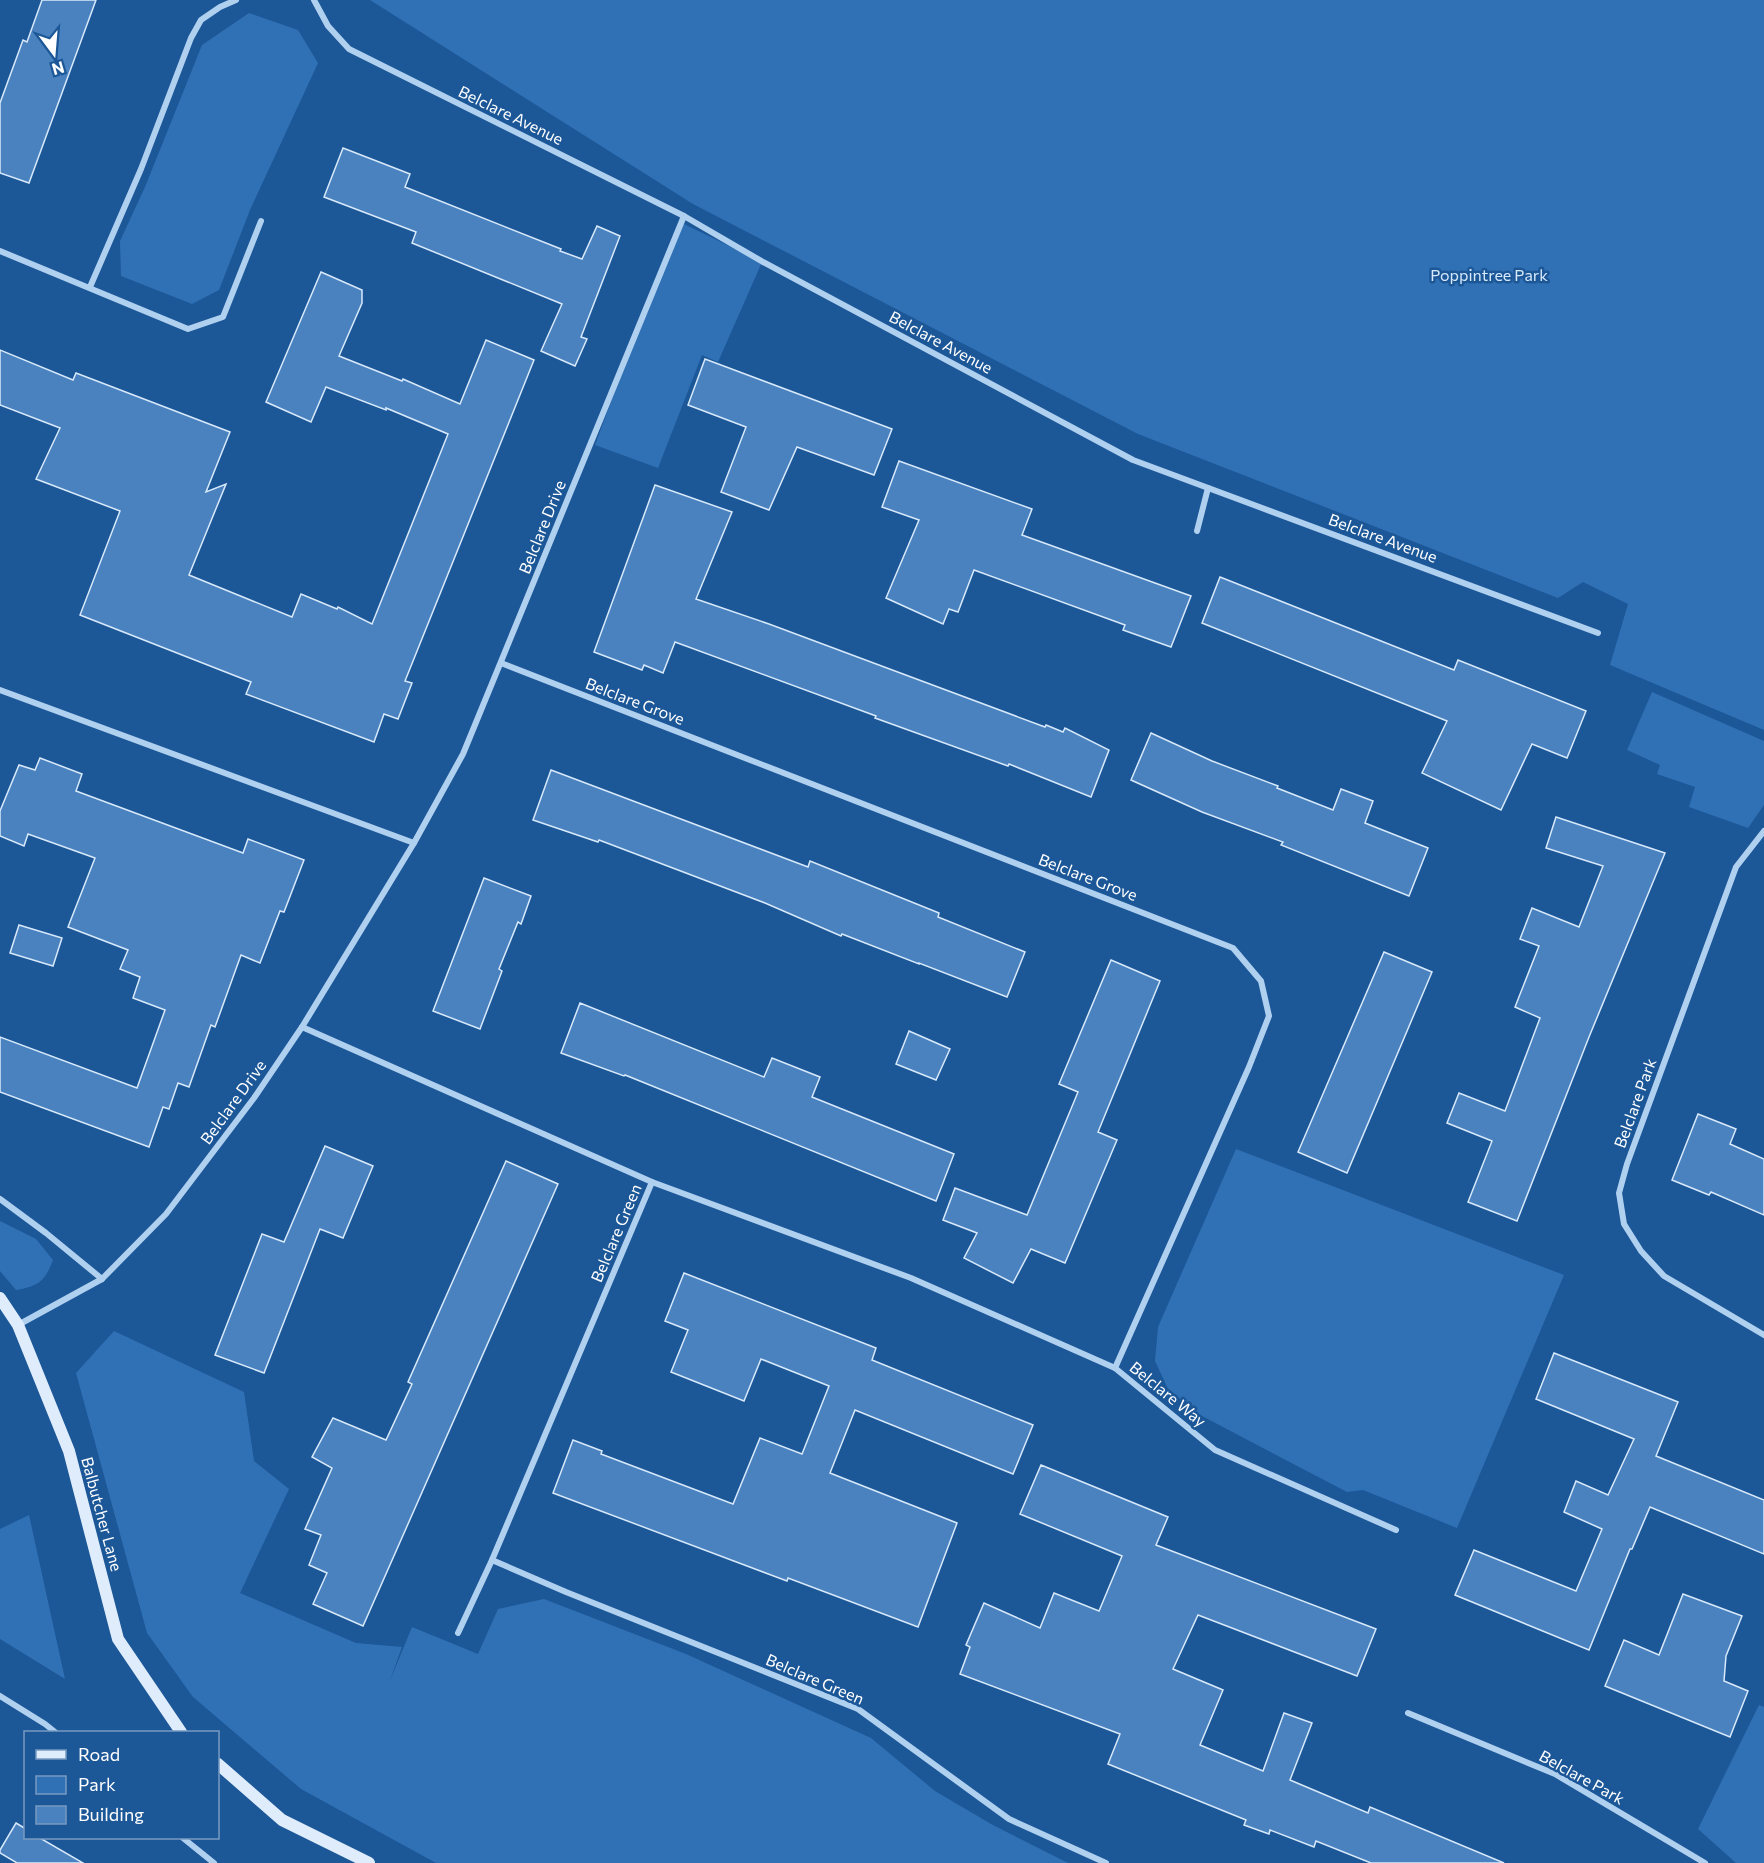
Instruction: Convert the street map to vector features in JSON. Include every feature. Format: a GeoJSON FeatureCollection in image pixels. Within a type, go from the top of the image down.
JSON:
{"type":"FeatureCollection","features":[{"type":"Feature","properties":{"kind":"street"},"geometry":{"type":"LineString","coordinates":[[90,287],[141,169],[191,38],[201,20],[220,7],[236,0]]}},
{"type":"Feature","properties":{"kind":"street","name":"Belclare Avenue"},"geometry":{"type":"LineString","coordinates":[[314,0],[328,26],[349,49],[684,216],[763,262],[1133,460],[1598,633]]}},
{"type":"Feature","properties":{"kind":"street","name":"Belclare Drive"},"geometry":{"type":"LineString","coordinates":[[18,1325],[102,1279],[166,1214],[254,1098],[302,1027],[414,843],[463,754],[684,216]]}},
{"type":"Feature","properties":{"kind":"street"},"geometry":{"type":"LineString","coordinates":[[0,251],[188,329],[223,317],[261,221]]}},
{"type":"Feature","properties":{"kind":"street"},"geometry":{"type":"LineString","coordinates":[[1197,531],[1208,488]]}},
{"type":"Feature","properties":{"kind":"street","name":"Belclare Grove"},"geometry":{"type":"LineString","coordinates":[[501,663],[1233,948],[1262,981],[1269,1016],[1115,1368]]}},
{"type":"Feature","properties":{"kind":"street"},"geometry":{"type":"LineString","coordinates":[[0,690],[414,843]]}},
{"type":"Feature","properties":{"kind":"street","name":"Belclare Park"},"geometry":{"type":"LineString","coordinates":[[1764,831],[1736,867],[1627,1164],[1619,1193],[1624,1224],[1641,1251],[1664,1276],[1764,1335]]}},
{"type":"Feature","properties":{"kind":"street","name":"Belclare Green"},"geometry":{"type":"LineString","coordinates":[[302,1027],[652,1182],[920,1282]]}},
{"type":"Feature","properties":{"kind":"street","name":"Belclare Green"},"geometry":{"type":"LineString","coordinates":[[458,1632],[492,1560],[652,1182]]}},
{"type":"Feature","properties":{"kind":"street"},"geometry":{"type":"LineString","coordinates":[[0,1198],[102,1279]]}},
{"type":"Feature","properties":{"kind":"street","name":"Belclare Way"},"geometry":{"type":"LineString","coordinates":[[920,1282],[1115,1368],[1215,1450],[1396,1530]]}},
{"type":"Feature","properties":{"kind":"street","name":"Balbutcher Lane"},"geometry":{"type":"LineString","coordinates":[[0,1298],[18,1325],[69,1451],[118,1639],[180,1731]]}},
{"type":"Feature","properties":{"kind":"street","name":"Belclare Green"},"geometry":{"type":"LineString","coordinates":[[492,1560],[858,1709],[1009,1819],[1106,1863]]}},
{"type":"Feature","properties":{"kind":"street"},"geometry":{"type":"LineString","coordinates":[[0,1696],[54,1731]]}},
{"type":"Feature","properties":{"kind":"street","name":"Belclare Park"},"geometry":{"type":"LineString","coordinates":[[1408,1713],[1555,1774],[1705,1863]]}},
{"type":"Feature","properties":{"kind":"street"},"geometry":{"type":"LineString","coordinates":[[219,1765],[282,1820],[369,1863]]}},
{"type":"Feature","properties":{"kind":"street"},"geometry":{"type":"LineString","coordinates":[[184,1839],[214,1863]]}},
{"type":"Feature","properties":{"kind":"green space","name":"Poppintree Park"},"geometry":{"type":"Polygon","coordinates":[[[370,0],[1764,0],[1764,730],[1610,665],[1628,604],[1583,582],[1558,598],[1138,434],[693,204],[370,0]]]}},
{"type":"Feature","properties":{"kind":"green space"},"geometry":{"type":"Polygon","coordinates":[[[249,13],[298,30],[318,63],[250,210],[219,290],[192,304],[121,276],[120,241],[145,187],[202,45],[249,13]]]}},
{"type":"Feature","properties":{"kind":"green space"},"geometry":{"type":"Polygon","coordinates":[[[684,224],[762,262],[718,362],[702,355],[658,468],[595,445],[636,334],[684,224]]]}},
{"type":"Feature","properties":{"kind":"green space"},"geometry":{"type":"Polygon","coordinates":[[[1652,692],[1764,741],[1764,805],[1748,828],[1689,807],[1695,787],[1657,774],[1660,765],[1627,750],[1652,692]]]}},
{"type":"Feature","properties":{"kind":"green space"},"geometry":{"type":"Polygon","coordinates":[[[1236,1149],[1564,1275],[1457,1528],[1363,1490],[1347,1492],[1202,1416],[1168,1389],[1155,1361],[1158,1327],[1236,1149]]]}},
{"type":"Feature","properties":{"kind":"green space"},"geometry":{"type":"Polygon","coordinates":[[[0,1221],[36,1239],[53,1260],[44,1278],[36,1284],[16,1290],[0,1271],[0,1221]]]}},
{"type":"Feature","properties":{"kind":"green space"},"geometry":{"type":"Polygon","coordinates":[[[114,1331],[244,1392],[254,1461],[289,1489],[240,1593],[356,1643],[402,1647],[389,1683],[412,1627],[478,1654],[498,1609],[544,1599],[686,1654],[871,1738],[935,1791],[991,1824],[1068,1863],[436,1863],[301,1789],[193,1697],[147,1633],[76,1373],[114,1331]]]}},
{"type":"Feature","properties":{"kind":"green space"},"geometry":{"type":"Polygon","coordinates":[[[29,1515],[65,1679],[0,1639],[0,1529],[29,1515]]]}},
{"type":"Feature","properties":{"kind":"green space"},"geometry":{"type":"Polygon","coordinates":[[[1759,1705],[1764,1707],[1764,1863],[1736,1863],[1698,1829],[1759,1705]]]}},
{"type":"Feature","properties":{"kind":"building"},"geometry":{"type":"Polygon","coordinates":[[[42,0],[96,0],[29,183],[0,173],[0,103],[23,40],[27,42],[42,0]]]}},
{"type":"Feature","properties":{"kind":"building"},"geometry":{"type":"Polygon","coordinates":[[[343,148],[410,174],[405,187],[582,259],[597,226],[620,236],[581,337],[587,339],[575,366],[541,351],[562,304],[412,243],[416,232],[324,197],[343,148]]]}},
{"type":"Feature","properties":{"kind":"building"},"geometry":{"type":"Polygon","coordinates":[[[321,272],[362,290],[362,303],[339,356],[402,381],[403,379],[460,404],[486,340],[534,360],[405,681],[412,683],[398,719],[384,714],[374,742],[246,694],[251,682],[80,615],[120,511],[36,479],[60,428],[0,405],[0,350],[73,380],[76,373],[230,432],[206,492],[226,484],[189,575],[292,617],[301,594],[337,609],[338,607],[372,624],[448,434],[386,408],[386,410],[326,387],[311,422],[266,402],[321,272]]]}},
{"type":"Feature","properties":{"kind":"building"},"geometry":{"type":"Polygon","coordinates":[[[705,359],[892,429],[874,475],[797,447],[769,510],[721,492],[746,427],[688,405],[705,359]]]}},
{"type":"Feature","properties":{"kind":"building"},"geometry":{"type":"Polygon","coordinates":[[[899,461],[1032,509],[1022,535],[1191,596],[1171,647],[1123,630],[1125,625],[974,570],[958,612],[949,609],[943,624],[886,598],[919,520],[882,507],[899,461]]]}},
{"type":"Feature","properties":{"kind":"building"},"geometry":{"type":"Polygon","coordinates":[[[655,485],[732,512],[696,599],[1045,727],[1046,725],[1063,732],[1065,728],[1109,750],[1091,797],[1009,764],[1008,766],[875,718],[876,716],[675,642],[663,673],[644,665],[642,670],[594,652],[655,485]]]}},
{"type":"Feature","properties":{"kind":"building"},"geometry":{"type":"Polygon","coordinates":[[[1220,577],[1454,670],[1458,660],[1586,711],[1567,758],[1532,744],[1501,810],[1422,773],[1447,721],[1202,623],[1220,577]]]}},
{"type":"Feature","properties":{"kind":"building"},"geometry":{"type":"Polygon","coordinates":[[[1151,733],[1212,761],[1333,810],[1341,789],[1373,801],[1365,823],[1428,848],[1409,896],[1281,845],[1283,842],[1202,812],[1131,780],[1151,733]]]}},
{"type":"Feature","properties":{"kind":"building"},"geometry":{"type":"Polygon","coordinates":[[[40,758],[82,774],[76,791],[243,853],[248,839],[304,860],[284,912],[280,911],[260,963],[241,955],[215,1027],[211,1025],[189,1087],[178,1083],[169,1109],[163,1107],[149,1147],[0,1092],[0,1037],[137,1088],[165,1010],[133,998],[140,977],[120,969],[128,950],[68,927],[95,858],[28,834],[24,846],[0,836],[0,811],[19,765],[35,770],[40,758]]]}},
{"type":"Feature","properties":{"kind":"building"},"geometry":{"type":"Polygon","coordinates":[[[551,770],[808,867],[810,861],[939,913],[938,917],[1025,952],[1007,997],[842,934],[841,936],[765,903],[599,840],[598,842],[533,820],[551,770]]]}},
{"type":"Feature","properties":{"kind":"building"},"geometry":{"type":"Polygon","coordinates":[[[1556,817],[1665,853],[1589,1037],[1517,1221],[1468,1202],[1492,1141],[1447,1123],[1459,1093],[1505,1111],[1540,1018],[1515,1007],[1539,946],[1520,939],[1532,908],[1579,927],[1603,866],[1546,848],[1556,817]]]}},
{"type":"Feature","properties":{"kind":"building"},"geometry":{"type":"Polygon","coordinates":[[[484,878],[531,896],[521,924],[518,922],[499,969],[502,971],[480,1029],[433,1011],[484,878]]]}},
{"type":"Feature","properties":{"kind":"building"},"geometry":{"type":"Polygon","coordinates":[[[19,925],[62,938],[53,966],[10,953],[19,925]]]}},
{"type":"Feature","properties":{"kind":"building"},"geometry":{"type":"Polygon","coordinates":[[[1384,952],[1432,972],[1347,1173],[1298,1152],[1384,952]]]}},
{"type":"Feature","properties":{"kind":"building"},"geometry":{"type":"Polygon","coordinates":[[[1111,960],[1160,981],[1098,1132],[1117,1140],[1065,1263],[1031,1249],[1013,1283],[964,1258],[977,1233],[943,1220],[955,1188],[1027,1215],[1078,1092],[1059,1084],[1111,960]]]}},
{"type":"Feature","properties":{"kind":"building"},"geometry":{"type":"Polygon","coordinates":[[[580,1003],[764,1077],[772,1058],[820,1077],[812,1097],[954,1154],[936,1201],[625,1075],[561,1053],[580,1003]]]}},
{"type":"Feature","properties":{"kind":"building"},"geometry":{"type":"Polygon","coordinates":[[[909,1031],[950,1049],[936,1080],[896,1064],[909,1031]]]}},
{"type":"Feature","properties":{"kind":"building"},"geometry":{"type":"Polygon","coordinates":[[[1698,1114],[1736,1129],[1730,1144],[1764,1159],[1764,1215],[1711,1192],[1709,1195],[1672,1180],[1698,1114]]]}},
{"type":"Feature","properties":{"kind":"building"},"geometry":{"type":"Polygon","coordinates":[[[325,1146],[373,1166],[343,1238],[320,1229],[264,1373],[215,1355],[262,1234],[284,1242],[325,1146]]]}},
{"type":"Feature","properties":{"kind":"building"},"geometry":{"type":"Polygon","coordinates":[[[506,1161],[558,1184],[363,1626],[313,1604],[327,1573],[309,1565],[321,1535],[305,1529],[332,1468],[312,1457],[333,1418],[386,1440],[412,1384],[408,1382],[506,1161]]]}},
{"type":"Feature","properties":{"kind":"building"},"geometry":{"type":"Polygon","coordinates":[[[684,1273],[876,1348],[872,1360],[1033,1425],[1013,1474],[855,1410],[830,1473],[957,1523],[918,1627],[788,1578],[787,1581],[553,1493],[573,1440],[602,1451],[601,1454],[733,1504],[760,1438],[802,1454],[829,1386],[761,1359],[744,1401],[671,1372],[688,1330],[665,1321],[684,1273]]]}},
{"type":"Feature","properties":{"kind":"building"},"geometry":{"type":"Polygon","coordinates":[[[1554,1353],[1678,1402],[1656,1456],[1764,1500],[1764,1554],[1650,1507],[1632,1549],[1630,1549],[1589,1650],[1455,1595],[1474,1550],[1576,1591],[1602,1529],[1564,1512],[1576,1481],[1608,1495],[1634,1439],[1536,1399],[1554,1353]]]}},
{"type":"Feature","properties":{"kind":"building"},"geometry":{"type":"Polygon","coordinates":[[[1041,1465],[1168,1517],[1156,1545],[1376,1629],[1357,1676],[1198,1615],[1173,1669],[1223,1690],[1200,1745],[1263,1771],[1284,1713],[1312,1723],[1290,1780],[1368,1813],[1370,1807],[1504,1863],[1371,1863],[1316,1841],[1314,1847],[1270,1830],[1269,1834],[1244,1825],[1246,1820],[1108,1764],[1120,1734],[960,1674],[970,1647],[966,1645],[984,1603],[1040,1628],[1054,1593],[1099,1611],[1122,1556],[1020,1514],[1041,1465]]]}},
{"type":"Feature","properties":{"kind":"building"},"geometry":{"type":"Polygon","coordinates":[[[1683,1594],[1742,1616],[1726,1656],[1724,1681],[1748,1691],[1730,1737],[1605,1686],[1624,1640],[1659,1655],[1683,1594]]]}},
{"type":"Feature","properties":{"kind":"building"},"geometry":{"type":"Polygon","coordinates":[[[16,1823],[24,1828],[24,1839],[42,1839],[83,1863],[17,1863],[0,1853],[16,1823]]]}}]}
